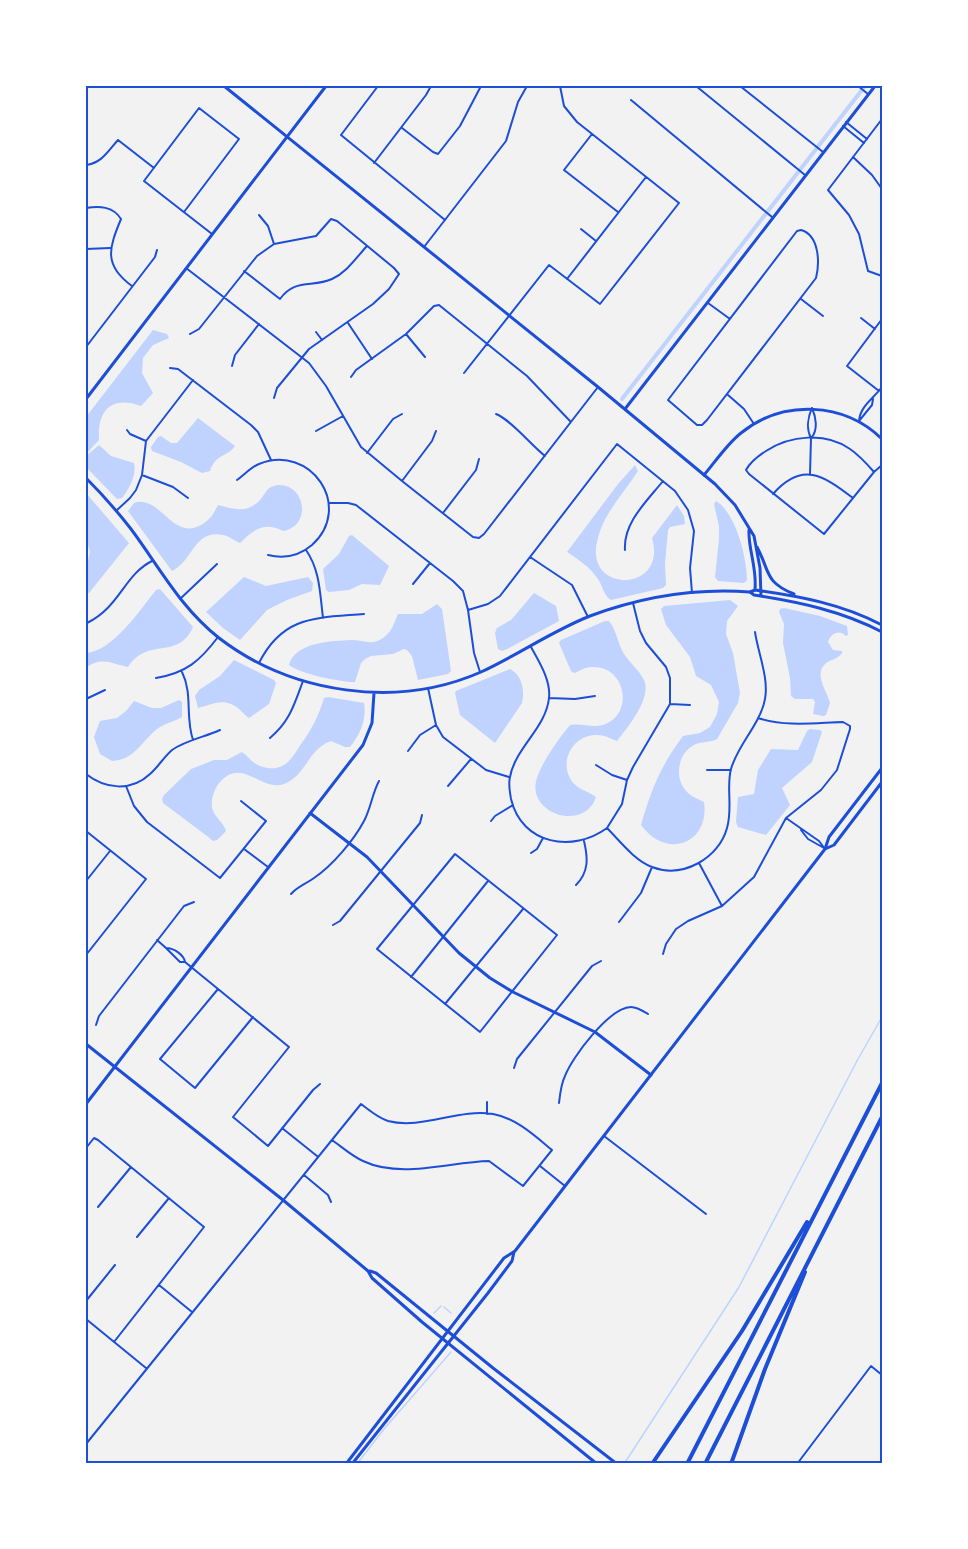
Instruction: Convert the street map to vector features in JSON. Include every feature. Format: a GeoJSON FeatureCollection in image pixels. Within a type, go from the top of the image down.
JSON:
{"type":"FeatureCollection","features":[{"type":"Feature","properties":{"kind":"highway"},"geometry":{"type":"LineString","coordinates":[[687,1464],[817,1206],[882,1083]]}},
{"type":"Feature","properties":{"kind":"highway"},"geometry":{"type":"LineString","coordinates":[[705,1464],[882,1117]]}},
{"type":"Feature","properties":{"kind":"highway"},"geometry":{"type":"LineString","coordinates":[[652,1464],[742,1331],[817,1206]]}},
{"type":"Feature","properties":{"kind":"highway"},"geometry":{"type":"LineString","coordinates":[[731,1464],[765,1369],[808,1263]]}},
{"type":"Feature","properties":{"kind":"main road"},"geometry":{"type":"LineString","coordinates":[[224,86],[704,475],[729,498],[754,536],[770,578],[782,589],[855,613],[882,625]]}},
{"type":"Feature","properties":{"kind":"main road"},"geometry":{"type":"LineString","coordinates":[[86,399],[326,86]]}},
{"type":"Feature","properties":{"kind":"main road"},"geometry":{"type":"LineString","coordinates":[[625,409],[875,86]]}},
{"type":"Feature","properties":{"kind":"main road"},"geometry":{"type":"LineString","coordinates":[[704,475],[736,437],[754,424],[779,413],[812,408],[832,411],[859,421],[882,439]]}},
{"type":"Feature","properties":{"kind":"main road"},"geometry":{"type":"LineString","coordinates":[[86,480],[116,511],[189,610],[218,637],[259,663],[303,681],[332,688],[374,693],[428,688],[461,680],[588,618],[662,596],[692,593],[801,596]]}},
{"type":"Feature","properties":{"kind":"main road"},"geometry":{"type":"LineString","coordinates":[[749,529],[748,538],[756,593]]}},
{"type":"Feature","properties":{"kind":"main road"},"geometry":{"type":"LineString","coordinates":[[756,545],[756,593]]}},
{"type":"Feature","properties":{"kind":"main road"},"geometry":{"type":"LineString","coordinates":[[756,593],[848,616],[882,632]]}},
{"type":"Feature","properties":{"kind":"main road"},"geometry":{"type":"LineString","coordinates":[[815,606],[817,600]]}},
{"type":"Feature","properties":{"kind":"main road"},"geometry":{"type":"LineString","coordinates":[[86,1104],[367,739],[372,723],[374,693]]}},
{"type":"Feature","properties":{"kind":"main road"},"geometry":{"type":"LineString","coordinates":[[346,1464],[504,1258],[515,1251],[651,1075],[825,849],[828,837],[882,768]]}},
{"type":"Feature","properties":{"kind":"main road"},"geometry":{"type":"LineString","coordinates":[[825,849],[834,845],[882,782]]}},
{"type":"Feature","properties":{"kind":"main road"},"geometry":{"type":"LineString","coordinates":[[310,813],[349,842],[382,871],[444,936],[490,978],[513,992],[595,1032],[651,1075]]}},
{"type":"Feature","properties":{"kind":"main road"},"geometry":{"type":"LineString","coordinates":[[86,1044],[283,1200],[368,1271],[372,1278],[442,1338],[597,1464]]}},
{"type":"Feature","properties":{"kind":"main road"},"geometry":{"type":"LineString","coordinates":[[352,1464],[513,1261],[515,1251]]}},
{"type":"Feature","properties":{"kind":"main road"},"geometry":{"type":"LineString","coordinates":[[368,1271],[376,1273],[454,1337],[615,1462]]}},
{"type":"Feature","properties":{"kind":"main road"},"geometry":{"type":"LineString","coordinates":[[528,1407],[535,1400]]}},
{"type":"Feature","properties":{"kind":"street"},"geometry":{"type":"LineString","coordinates":[[378,86],[341,135],[445,220]]}},
{"type":"Feature","properties":{"kind":"street"},"geometry":{"type":"LineString","coordinates":[[374,163],[431,86]]}},
{"type":"Feature","properties":{"kind":"street"},"geometry":{"type":"LineString","coordinates":[[402,128],[438,154],[460,126],[481,86]]}},
{"type":"Feature","properties":{"kind":"street"},"geometry":{"type":"LineString","coordinates":[[424,246],[506,141],[518,102],[527,86]]}},
{"type":"Feature","properties":{"kind":"street"},"geometry":{"type":"LineString","coordinates":[[464,373],[549,264],[600,304],[679,203],[568,112],[564,106],[560,86]]}},
{"type":"Feature","properties":{"kind":"street"},"geometry":{"type":"LineString","coordinates":[[696,86],[805,175]]}},
{"type":"Feature","properties":{"kind":"street"},"geometry":{"type":"LineString","coordinates":[[740,86],[823,152]]}},
{"type":"Feature","properties":{"kind":"street"},"geometry":{"type":"LineString","coordinates":[[861,88],[868,94]]}},
{"type":"Feature","properties":{"kind":"street"},"geometry":{"type":"LineString","coordinates":[[631,100],[772,217]]}},
{"type":"Feature","properties":{"kind":"street"},"geometry":{"type":"LineString","coordinates":[[184,212],[239,139],[199,108],[144,181],[212,234]]}},
{"type":"Feature","properties":{"kind":"street"},"geometry":{"type":"LineString","coordinates":[[882,119],[828,190],[849,215],[859,234],[867,269],[882,276]]}},
{"type":"Feature","properties":{"kind":"street"},"geometry":{"type":"LineString","coordinates":[[845,124],[867,139]]}},
{"type":"Feature","properties":{"kind":"street"},"geometry":{"type":"LineString","coordinates":[[845,124],[864,143]]}},
{"type":"Feature","properties":{"kind":"street"},"geometry":{"type":"LineString","coordinates":[[592,134],[564,170],[618,212]]}},
{"type":"Feature","properties":{"kind":"street"},"geometry":{"type":"LineString","coordinates":[[86,165],[94,164],[102,159],[118,140],[154,168]]}},
{"type":"Feature","properties":{"kind":"street"},"geometry":{"type":"LineString","coordinates":[[853,157],[882,187]]}},
{"type":"Feature","properties":{"kind":"street"},"geometry":{"type":"LineString","coordinates":[[567,279],[646,177]]}},
{"type":"Feature","properties":{"kind":"street"},"geometry":{"type":"LineString","coordinates":[[86,208],[109,208],[121,219],[112,236],[112,261],[122,279],[132,286]]}},
{"type":"Feature","properties":{"kind":"street"},"geometry":{"type":"LineString","coordinates":[[259,215],[267,226],[273,244]]}},
{"type":"Feature","properties":{"kind":"street"},"geometry":{"type":"LineString","coordinates":[[190,334],[199,329],[257,255],[273,244],[316,236],[331,219],[367,246],[399,274],[381,297],[309,350],[277,388],[274,398]]}},
{"type":"Feature","properties":{"kind":"street"},"geometry":{"type":"LineString","coordinates":[[582,229],[596,241]]}},
{"type":"Feature","properties":{"kind":"street"},"geometry":{"type":"LineString","coordinates":[[801,230],[809,234],[819,260],[816,278],[801,299],[702,425],[697,425],[668,400],[797,231],[801,230]]}},
{"type":"Feature","properties":{"kind":"street"},"geometry":{"type":"LineString","coordinates":[[244,271],[280,299],[285,292],[296,285],[322,282],[333,278],[351,265],[367,246]]}},
{"type":"Feature","properties":{"kind":"street"},"geometry":{"type":"LineString","coordinates":[[86,249],[111,248]]}},
{"type":"Feature","properties":{"kind":"street"},"geometry":{"type":"LineString","coordinates":[[86,347],[155,257],[157,250]]}},
{"type":"Feature","properties":{"kind":"street"},"geometry":{"type":"LineString","coordinates":[[186,268],[302,358],[318,374],[361,447],[473,537],[479,538],[598,387]]}},
{"type":"Feature","properties":{"kind":"street"},"geometry":{"type":"LineString","coordinates":[[801,299],[823,316]]}},
{"type":"Feature","properties":{"kind":"street"},"geometry":{"type":"LineString","coordinates":[[707,302],[729,320]]}},
{"type":"Feature","properties":{"kind":"street"},"geometry":{"type":"LineString","coordinates":[[351,377],[356,370],[406,334],[434,306],[439,304],[526,376],[571,421]]}},
{"type":"Feature","properties":{"kind":"street"},"geometry":{"type":"LineString","coordinates":[[861,318],[875,329]]}},
{"type":"Feature","properties":{"kind":"street"},"geometry":{"type":"LineString","coordinates":[[879,391],[847,366],[882,319]]}},
{"type":"Feature","properties":{"kind":"street"},"geometry":{"type":"LineString","coordinates":[[348,322],[372,359]]}},
{"type":"Feature","properties":{"kind":"street"},"geometry":{"type":"LineString","coordinates":[[232,366],[235,355],[259,324]]}},
{"type":"Feature","properties":{"kind":"street"},"geometry":{"type":"LineString","coordinates":[[316,332],[322,340]]}},
{"type":"Feature","properties":{"kind":"street"},"geometry":{"type":"LineString","coordinates":[[406,334],[425,357]]}},
{"type":"Feature","properties":{"kind":"street"},"geometry":{"type":"LineString","coordinates":[[170,368],[178,369],[258,432],[271,460]]}},
{"type":"Feature","properties":{"kind":"street"},"geometry":{"type":"LineString","coordinates":[[116,511],[130,498],[142,475],[147,441],[193,380]]}},
{"type":"Feature","properties":{"kind":"street"},"geometry":{"type":"LineString","coordinates":[[859,421],[872,405],[873,399],[882,387]]}},
{"type":"Feature","properties":{"kind":"street"},"geometry":{"type":"LineString","coordinates":[[727,395],[744,409],[754,424]]}},
{"type":"Feature","properties":{"kind":"street"},"geometry":{"type":"LineString","coordinates":[[810,474],[811,438],[808,433],[808,415],[812,408]]}},
{"type":"Feature","properties":{"kind":"street"},"geometry":{"type":"LineString","coordinates":[[811,438],[815,433],[815,416],[812,408]]}},
{"type":"Feature","properties":{"kind":"street"},"geometry":{"type":"LineString","coordinates":[[367,453],[393,420],[402,414]]}},
{"type":"Feature","properties":{"kind":"street"},"geometry":{"type":"LineString","coordinates":[[495,414],[503,416],[545,456]]}},
{"type":"Feature","properties":{"kind":"street"},"geometry":{"type":"LineString","coordinates":[[316,431],[343,416]]}},
{"type":"Feature","properties":{"kind":"street"},"geometry":{"type":"LineString","coordinates":[[808,424],[815,424]]}},
{"type":"Feature","properties":{"kind":"street"},"geometry":{"type":"LineString","coordinates":[[127,430],[130,434],[147,441]]}},
{"type":"Feature","properties":{"kind":"street"},"geometry":{"type":"LineString","coordinates":[[402,481],[432,441],[436,431]]}},
{"type":"Feature","properties":{"kind":"street"},"geometry":{"type":"LineString","coordinates":[[874,472],[849,447],[820,438],[792,439],[772,447],[758,456],[746,470],[748,474],[824,534],[882,465]]}},
{"type":"Feature","properties":{"kind":"street"},"geometry":{"type":"LineString","coordinates":[[468,610],[488,604],[500,596],[617,444],[663,481],[683,501],[694,531],[690,568],[692,593]]}},
{"type":"Feature","properties":{"kind":"street"},"geometry":{"type":"LineString","coordinates":[[443,513],[477,470],[479,459]]}},
{"type":"Feature","properties":{"kind":"street"},"geometry":{"type":"LineString","coordinates":[[237,480],[258,464],[271,460],[292,461],[308,468],[323,485],[329,503],[328,520],[316,541],[306,550],[281,558],[268,555]]}},
{"type":"Feature","properties":{"kind":"street"},"geometry":{"type":"LineString","coordinates":[[773,494],[789,479],[810,474],[825,478],[854,498]]}},
{"type":"Feature","properties":{"kind":"street"},"geometry":{"type":"LineString","coordinates":[[142,475],[173,487],[188,498]]}},
{"type":"Feature","properties":{"kind":"street"},"geometry":{"type":"LineString","coordinates":[[625,550],[624,540],[629,526],[663,481]]}},
{"type":"Feature","properties":{"kind":"street"},"geometry":{"type":"LineString","coordinates":[[329,503],[356,505],[463,591],[480,672]]}},
{"type":"Feature","properties":{"kind":"street"},"geometry":{"type":"LineString","coordinates":[[306,550],[317,573],[323,618]]}},
{"type":"Feature","properties":{"kind":"street"},"geometry":{"type":"LineString","coordinates":[[530,557],[572,585],[588,618]]}},
{"type":"Feature","properties":{"kind":"street"},"geometry":{"type":"LineString","coordinates":[[87,623],[107,610],[134,575],[152,561]]}},
{"type":"Feature","properties":{"kind":"street"},"geometry":{"type":"LineString","coordinates":[[413,584],[430,563]]}},
{"type":"Feature","properties":{"kind":"street"},"geometry":{"type":"LineString","coordinates":[[180,599],[217,564]]}},
{"type":"Feature","properties":{"kind":"street"},"geometry":{"type":"LineString","coordinates":[[531,647],[548,680],[549,698],[540,720],[515,760],[509,777],[513,805],[523,823],[543,838],[559,843],[584,841],[597,836],[607,828],[622,804],[627,780],[642,749],[661,722],[670,704],[670,678],[666,667],[646,643],[640,631],[633,603]]}},
{"type":"Feature","properties":{"kind":"street"},"geometry":{"type":"LineString","coordinates":[[259,663],[268,646],[280,633],[300,622],[364,614]]}},
{"type":"Feature","properties":{"kind":"street"},"geometry":{"type":"LineString","coordinates":[[607,828],[636,857],[652,867],[680,870],[699,863],[717,849],[727,828],[730,814],[731,770],[765,701],[766,687],[755,632]]}},
{"type":"Feature","properties":{"kind":"street"},"geometry":{"type":"LineString","coordinates":[[156,678],[182,672],[199,660],[218,637]]}},
{"type":"Feature","properties":{"kind":"street"},"geometry":{"type":"LineString","coordinates":[[182,672],[188,682],[188,716],[193,740]]}},
{"type":"Feature","properties":{"kind":"street"},"geometry":{"type":"LineString","coordinates":[[270,738],[290,716],[303,681]]}},
{"type":"Feature","properties":{"kind":"street"},"geometry":{"type":"LineString","coordinates":[[428,688],[436,725],[443,736],[490,772],[509,777]]}},
{"type":"Feature","properties":{"kind":"street"},"geometry":{"type":"LineString","coordinates":[[86,699],[105,690]]}},
{"type":"Feature","properties":{"kind":"street"},"geometry":{"type":"LineString","coordinates":[[549,698],[575,699],[595,696]]}},
{"type":"Feature","properties":{"kind":"street"},"geometry":{"type":"LineString","coordinates":[[670,704],[690,705]]}},
{"type":"Feature","properties":{"kind":"street"},"geometry":{"type":"LineString","coordinates":[[663,954],[672,934],[681,925],[722,906],[754,877],[786,818],[830,782],[839,764],[850,726],[843,722],[777,723],[758,718]]}},
{"type":"Feature","properties":{"kind":"street"},"geometry":{"type":"LineString","coordinates":[[408,751],[420,735],[436,725]]}},
{"type":"Feature","properties":{"kind":"street"},"geometry":{"type":"LineString","coordinates":[[86,774],[97,782],[110,786],[126,786],[141,781],[171,751],[181,745],[220,730]]}},
{"type":"Feature","properties":{"kind":"street"},"geometry":{"type":"LineString","coordinates":[[448,786],[471,759]]}},
{"type":"Feature","properties":{"kind":"street"},"geometry":{"type":"LineString","coordinates":[[596,765],[612,775],[627,780]]}},
{"type":"Feature","properties":{"kind":"street"},"geometry":{"type":"LineString","coordinates":[[707,770],[731,770]]}},
{"type":"Feature","properties":{"kind":"street"},"geometry":{"type":"LineString","coordinates":[[291,894],[297,887],[313,880],[349,842],[364,821],[371,805],[374,789],[379,782]]}},
{"type":"Feature","properties":{"kind":"street"},"geometry":{"type":"LineString","coordinates":[[126,786],[134,806],[147,822],[220,878],[266,820],[241,801]]}},
{"type":"Feature","properties":{"kind":"street"},"geometry":{"type":"LineString","coordinates":[[490,821],[513,805]]}},
{"type":"Feature","properties":{"kind":"street"},"geometry":{"type":"LineString","coordinates":[[333,925],[340,921],[382,871],[420,823],[422,815]]}},
{"type":"Feature","properties":{"kind":"street"},"geometry":{"type":"LineString","coordinates":[[786,818],[801,830],[807,839],[825,849]]}},
{"type":"Feature","properties":{"kind":"street"},"geometry":{"type":"LineString","coordinates":[[86,831],[146,879],[86,955]]}},
{"type":"Feature","properties":{"kind":"street"},"geometry":{"type":"LineString","coordinates":[[531,853],[537,849],[543,838]]}},
{"type":"Feature","properties":{"kind":"street"},"geometry":{"type":"LineString","coordinates":[[576,885],[582,879],[587,864],[584,841]]}},
{"type":"Feature","properties":{"kind":"street"},"geometry":{"type":"LineString","coordinates":[[244,849],[268,868]]}},
{"type":"Feature","properties":{"kind":"street"},"geometry":{"type":"LineString","coordinates":[[86,881],[111,851]]}},
{"type":"Feature","properties":{"kind":"street"},"geometry":{"type":"LineString","coordinates":[[455,854],[489,881],[557,935],[480,1032],[378,949],[455,854]]}},
{"type":"Feature","properties":{"kind":"street"},"geometry":{"type":"LineString","coordinates":[[699,863],[722,906]]}},
{"type":"Feature","properties":{"kind":"street"},"geometry":{"type":"LineString","coordinates":[[619,922],[640,893],[652,867]]}},
{"type":"Feature","properties":{"kind":"street"},"geometry":{"type":"LineString","coordinates":[[411,977],[489,881]]}},
{"type":"Feature","properties":{"kind":"street"},"geometry":{"type":"LineString","coordinates":[[96,1024],[99,1016],[184,906],[194,902]]}},
{"type":"Feature","properties":{"kind":"street"},"geometry":{"type":"LineString","coordinates":[[445,1004],[523,908]]}},
{"type":"Feature","properties":{"kind":"street"},"geometry":{"type":"LineString","coordinates":[[157,940],[180,962],[185,963],[218,988],[289,1047],[232,1117],[268,1146],[320,1084]]}},
{"type":"Feature","properties":{"kind":"street"},"geometry":{"type":"LineString","coordinates":[[166,948],[182,955],[185,963]]}},
{"type":"Feature","properties":{"kind":"street"},"geometry":{"type":"LineString","coordinates":[[174,957],[176,953]]}},
{"type":"Feature","properties":{"kind":"street"},"geometry":{"type":"LineString","coordinates":[[514,1068],[517,1059],[592,966],[601,961]]}},
{"type":"Feature","properties":{"kind":"street"},"geometry":{"type":"LineString","coordinates":[[218,988],[160,1059],[195,1088],[253,1017]]}},
{"type":"Feature","properties":{"kind":"street"},"geometry":{"type":"LineString","coordinates":[[559,1103],[564,1076],[573,1059],[610,1016],[631,1007],[648,1014]]}},
{"type":"Feature","properties":{"kind":"street"},"geometry":{"type":"LineString","coordinates":[[487,1102],[487,1114]]}},
{"type":"Feature","properties":{"kind":"street"},"geometry":{"type":"LineString","coordinates":[[86,1444],[361,1104],[386,1121],[398,1123],[487,1114],[505,1118],[552,1150],[523,1186],[489,1161],[403,1169],[377,1166],[364,1161],[332,1140]]}},
{"type":"Feature","properties":{"kind":"street"},"geometry":{"type":"LineString","coordinates":[[282,1128],[318,1157]]}},
{"type":"Feature","properties":{"kind":"street"},"geometry":{"type":"LineString","coordinates":[[604,1136],[706,1214]]}},
{"type":"Feature","properties":{"kind":"street"},"geometry":{"type":"LineString","coordinates":[[86,1148],[94,1138],[204,1227],[114,1342]]}},
{"type":"Feature","properties":{"kind":"street"},"geometry":{"type":"LineString","coordinates":[[540,1166],[565,1186]]}},
{"type":"Feature","properties":{"kind":"street"},"geometry":{"type":"LineString","coordinates":[[98,1207],[131,1167]]}},
{"type":"Feature","properties":{"kind":"street"},"geometry":{"type":"LineString","coordinates":[[304,1175],[328,1195],[331,1202]]}},
{"type":"Feature","properties":{"kind":"street"},"geometry":{"type":"LineString","coordinates":[[137,1237],[169,1198]]}},
{"type":"Feature","properties":{"kind":"street"},"geometry":{"type":"LineString","coordinates":[[86,1301],[115,1265]]}},
{"type":"Feature","properties":{"kind":"street"},"geometry":{"type":"LineString","coordinates":[[159,1285],[192,1312]]}},
{"type":"Feature","properties":{"kind":"street"},"geometry":{"type":"LineString","coordinates":[[86,1319],[147,1369]]}},
{"type":"Feature","properties":{"kind":"street"},"geometry":{"type":"LineString","coordinates":[[797,1464],[871,1366],[882,1375]]}},
{"type":"Feature","properties":{"kind":"water"},"geometry":{"type":"Polygon","coordinates":[[[153,330],[167,334],[169,338],[153,345],[143,358],[142,373],[153,393],[141,406],[122,403],[108,408],[100,421],[99,440],[86,454],[86,417],[153,330]]]}},
{"type":"Feature","properties":{"kind":"water"},"geometry":{"type":"Polygon","coordinates":[[[198,418],[235,446],[215,461],[210,471],[202,473],[152,451],[151,447],[161,436],[171,443],[177,443],[198,418]]]}},
{"type":"Feature","properties":{"kind":"water"},"geometry":{"type":"Polygon","coordinates":[[[99,445],[111,456],[134,463],[130,486],[122,498],[117,499],[86,467],[86,456],[99,445]]]}},
{"type":"Feature","properties":{"kind":"water"},"geometry":{"type":"Polygon","coordinates":[[[635,465],[638,471],[609,513],[600,532],[597,542],[597,559],[603,571],[613,578],[626,580],[638,577],[648,569],[654,556],[652,538],[677,505],[684,516],[685,524],[670,527],[668,530],[666,585],[663,588],[611,600],[606,596],[591,570],[567,552],[635,465]]]}},
{"type":"Feature","properties":{"kind":"water"},"geometry":{"type":"Polygon","coordinates":[[[278,485],[287,486],[300,498],[302,514],[292,528],[283,531],[270,527],[259,528],[240,543],[228,536],[213,534],[200,541],[185,560],[172,571],[128,511],[134,503],[144,502],[153,506],[177,525],[186,528],[196,527],[213,515],[218,505],[245,509],[260,500],[269,489],[278,485]]]}},
{"type":"Feature","properties":{"kind":"water"},"geometry":{"type":"Polygon","coordinates":[[[86,493],[129,543],[89,593],[86,593],[86,570],[90,552],[86,538],[86,493]]]}},
{"type":"Feature","properties":{"kind":"water"},"geometry":{"type":"Polygon","coordinates":[[[716,501],[735,525],[746,571],[747,580],[744,583],[718,581],[715,577],[719,539],[719,526],[714,504],[716,501]]]}},
{"type":"Feature","properties":{"kind":"water"},"geometry":{"type":"Polygon","coordinates":[[[352,535],[389,566],[380,585],[362,584],[349,590],[329,592],[326,590],[323,569],[339,554],[349,536],[352,535]]]}},
{"type":"Feature","properties":{"kind":"water"},"geometry":{"type":"Polygon","coordinates":[[[244,577],[266,586],[308,577],[313,583],[312,591],[267,610],[240,640],[206,612],[244,577]]]}},
{"type":"Feature","properties":{"kind":"water"},"geometry":{"type":"Polygon","coordinates":[[[160,589],[193,627],[187,637],[171,646],[144,652],[128,667],[97,662],[86,668],[86,653],[96,651],[116,637],[156,590],[160,589]]]}},
{"type":"Feature","properties":{"kind":"water"},"geometry":{"type":"Polygon","coordinates":[[[534,593],[556,606],[559,621],[507,649],[502,651],[498,649],[495,633],[497,628],[511,620],[534,593]]]}},
{"type":"Feature","properties":{"kind":"water"},"geometry":{"type":"Polygon","coordinates":[[[730,600],[738,606],[727,621],[726,634],[733,653],[740,693],[738,703],[717,739],[694,745],[688,749],[681,760],[679,774],[683,787],[691,795],[704,802],[704,816],[700,828],[693,837],[684,842],[674,844],[662,842],[651,836],[641,825],[653,789],[669,757],[683,736],[700,733],[710,727],[717,714],[719,702],[711,685],[696,676],[690,657],[666,625],[661,609],[664,606],[730,600]]]}},
{"type":"Feature","properties":{"kind":"water"},"geometry":{"type":"Polygon","coordinates":[[[437,604],[442,609],[451,671],[448,674],[418,680],[412,656],[404,649],[393,654],[371,656],[365,659],[361,663],[355,682],[320,677],[289,665],[299,652],[315,644],[343,640],[371,642],[379,640],[391,630],[398,614],[422,614],[437,604]]]}},
{"type":"Feature","properties":{"kind":"water"},"geometry":{"type":"Polygon","coordinates":[[[784,608],[820,616],[847,626],[848,635],[836,633],[828,642],[833,650],[842,651],[842,653],[822,667],[822,683],[830,703],[826,715],[813,714],[815,702],[813,699],[795,699],[791,696],[783,643],[784,624],[779,612],[784,608]]]}},
{"type":"Feature","properties":{"kind":"water"},"geometry":{"type":"Polygon","coordinates":[[[605,621],[611,624],[624,654],[644,680],[645,695],[638,712],[617,741],[603,736],[590,735],[577,742],[572,748],[567,763],[570,778],[578,787],[596,797],[590,808],[580,814],[569,816],[558,814],[547,809],[539,801],[536,790],[537,778],[547,757],[570,725],[603,725],[613,720],[623,702],[619,682],[613,674],[604,669],[592,667],[574,673],[559,643],[561,640],[605,621]]]}},
{"type":"Feature","properties":{"kind":"water"},"geometry":{"type":"Polygon","coordinates":[[[234,660],[274,680],[276,683],[269,704],[249,718],[238,708],[222,702],[198,708],[195,696],[199,690],[220,676],[234,660]]]}},
{"type":"Feature","properties":{"kind":"water"},"geometry":{"type":"Polygon","coordinates":[[[510,669],[522,683],[522,703],[495,743],[460,715],[455,693],[510,669]]]}},
{"type":"Feature","properties":{"kind":"water"},"geometry":{"type":"Polygon","coordinates":[[[324,698],[364,703],[362,726],[350,747],[331,741],[323,745],[297,775],[284,784],[267,783],[242,773],[234,773],[226,777],[217,786],[212,799],[213,812],[226,831],[217,840],[213,841],[163,803],[164,795],[191,769],[214,760],[227,760],[242,752],[260,766],[275,768],[285,764],[294,755],[312,727],[324,698]]]}},
{"type":"Feature","properties":{"kind":"water"},"geometry":{"type":"Polygon","coordinates":[[[179,700],[182,702],[182,717],[160,727],[133,753],[120,760],[112,761],[100,754],[94,737],[100,721],[117,718],[134,701],[152,708],[161,708],[179,700]]]}},
{"type":"Feature","properties":{"kind":"water"},"geometry":{"type":"Polygon","coordinates":[[[810,729],[822,732],[812,762],[782,788],[790,805],[766,835],[738,827],[736,822],[738,797],[754,794],[758,770],[771,749],[798,750],[810,729]]]}},
{"type":"Feature","properties":{"kind":"waterway"},"geometry":{"type":"LineString","coordinates":[[622,399],[865,86]]}},
{"type":"Feature","properties":{"kind":"waterway"},"geometry":{"type":"LineString","coordinates":[[624,1464],[739,1287],[882,1017]]}},
{"type":"Feature","properties":{"kind":"waterway"},"geometry":{"type":"LineString","coordinates":[[434,1313],[441,1306]]}},
{"type":"Feature","properties":{"kind":"waterway"},"geometry":{"type":"LineString","coordinates":[[444,1307],[451,1313]]}},
{"type":"Feature","properties":{"kind":"waterway"},"geometry":{"type":"LineString","coordinates":[[357,1464],[384,1429],[451,1352]]}}]}
